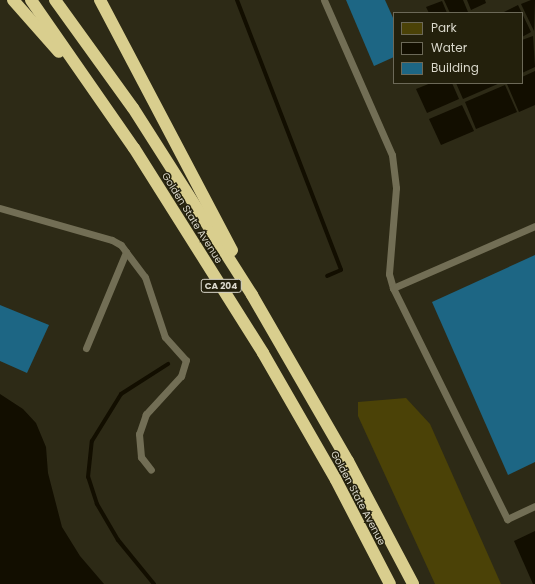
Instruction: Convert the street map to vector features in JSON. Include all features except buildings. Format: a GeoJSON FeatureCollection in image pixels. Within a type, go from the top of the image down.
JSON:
{"type":"FeatureCollection","features":[{"type":"Feature","properties":{"kind":"highway"},"geometry":{"type":"LineString","coordinates":[[13,0],[98,96]]}},
{"type":"Feature","properties":{"kind":"highway","name":"Golden State Avenue"},"geometry":{"type":"LineString","coordinates":[[31,0],[134,148],[264,353],[336,480],[390,584]]}},
{"type":"Feature","properties":{"kind":"highway","name":"Golden State Avenue"},"geometry":{"type":"LineString","coordinates":[[55,0],[133,108],[252,295],[348,461],[413,584]]}},
{"type":"Feature","properties":{"kind":"highway"},"geometry":{"type":"LineString","coordinates":[[100,0],[219,223],[252,295]]}},
{"type":"Feature","properties":{"kind":"lane"},"geometry":{"type":"LineString","coordinates":[[324,0],[392,155],[396,188],[389,274],[393,288],[507,519],[535,506]]}},
{"type":"Feature","properties":{"kind":"lane"},"geometry":{"type":"LineString","coordinates":[[0,208],[112,240],[121,245],[145,277],[158,322],[165,337],[186,360],[181,376],[146,414],[139,434],[141,456],[151,470]]}},
{"type":"Feature","properties":{"kind":"lane"},"geometry":{"type":"LineString","coordinates":[[393,288],[535,226]]}},
{"type":"Feature","properties":{"kind":"lane"},"geometry":{"type":"LineString","coordinates":[[86,348],[126,252]]}},
{"type":"Feature","properties":{"kind":"green space"},"geometry":{"type":"Polygon","coordinates":[[[406,398],[430,424],[501,584],[435,584],[358,416],[358,402],[406,398]]]}},
{"type":"Feature","properties":{"kind":"water"},"geometry":{"type":"Polygon","coordinates":[[[444,0],[463,0],[468,12],[450,12],[444,0]]]}},
{"type":"Feature","properties":{"kind":"water"},"geometry":{"type":"Polygon","coordinates":[[[467,0],[485,0],[486,3],[471,10],[467,0]]]}},
{"type":"Feature","properties":{"kind":"water"},"geometry":{"type":"Polygon","coordinates":[[[535,0],[534,31],[521,4],[535,0]]]}},
{"type":"Feature","properties":{"kind":"water"},"geometry":{"type":"Polygon","coordinates":[[[442,1],[447,12],[428,12],[426,7],[442,1]]]}},
{"type":"Feature","properties":{"kind":"water"},"geometry":{"type":"Polygon","coordinates":[[[518,5],[522,12],[504,12],[518,5]]]}},
{"type":"Feature","properties":{"kind":"water"},"geometry":{"type":"Polygon","coordinates":[[[523,15],[531,32],[523,36],[523,15]]]}},
{"type":"Feature","properties":{"kind":"water"},"geometry":{"type":"Polygon","coordinates":[[[533,36],[535,67],[523,73],[523,40],[533,36]]]}},
{"type":"Feature","properties":{"kind":"water"},"geometry":{"type":"Polygon","coordinates":[[[535,71],[535,105],[519,112],[507,84],[523,84],[523,77],[535,71]]]}},
{"type":"Feature","properties":{"kind":"water"},"geometry":{"type":"Polygon","coordinates":[[[428,84],[452,84],[459,99],[427,113],[416,89],[428,84]]]}},
{"type":"Feature","properties":{"kind":"water"},"geometry":{"type":"Polygon","coordinates":[[[456,84],[498,84],[463,99],[456,84]]]}},
{"type":"Feature","properties":{"kind":"water"},"geometry":{"type":"Polygon","coordinates":[[[505,85],[517,112],[476,129],[465,102],[505,85]]]}},
{"type":"Feature","properties":{"kind":"water"},"geometry":{"type":"Polygon","coordinates":[[[462,105],[474,131],[441,145],[429,119],[462,105]]]}},
{"type":"Feature","properties":{"kind":"water"},"geometry":{"type":"Polygon","coordinates":[[[0,394],[23,409],[36,423],[46,447],[48,473],[62,527],[80,556],[104,584],[0,584],[0,394]]]}},
{"type":"Feature","properties":{"kind":"water"},"geometry":{"type":"Polygon","coordinates":[[[535,531],[535,584],[533,584],[514,541],[535,531]]]}},
{"type":"Feature","properties":{"kind":"waterway"},"geometry":{"type":"LineString","coordinates":[[237,0],[341,270],[327,276]]}},
{"type":"Feature","properties":{"kind":"waterway"},"geometry":{"type":"LineString","coordinates":[[154,584],[118,540],[97,504],[88,477],[92,441],[121,394],[168,364]]}}]}
